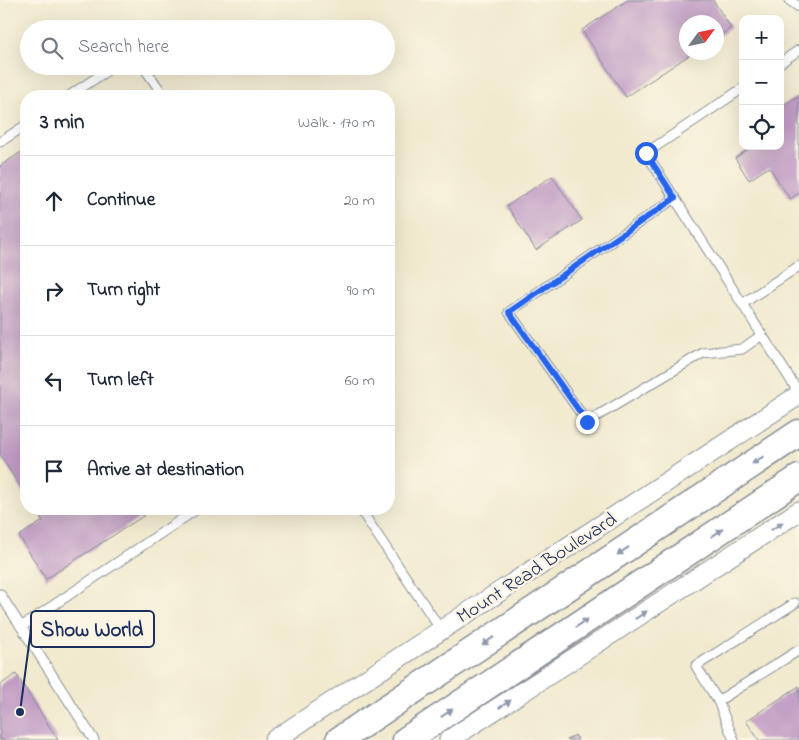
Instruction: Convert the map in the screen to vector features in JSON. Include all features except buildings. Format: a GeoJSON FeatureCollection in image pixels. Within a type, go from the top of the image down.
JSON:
{"type":"FeatureCollection","features":[{"type":"Feature","properties":{"kind":"main road","name":"Mount Read Boulevard"},"geometry":{"type":"LineString","coordinates":[[339,740],[799,434]]}},
{"type":"Feature","properties":{"kind":"main road"},"geometry":{"type":"LineString","coordinates":[[406,740],[799,478]]}},
{"type":"Feature","properties":{"kind":"street","name":"Mount Read Boulevard"},"geometry":{"type":"LineString","coordinates":[[284,737],[441,630],[799,394]]}},
{"type":"Feature","properties":{"kind":"street"},"geometry":{"type":"LineString","coordinates":[[450,740],[799,511]]}},
{"type":"Feature","properties":{"kind":"lane"},"geometry":{"type":"LineString","coordinates":[[789,0],[799,7]]}},
{"type":"Feature","properties":{"kind":"lane"},"geometry":{"type":"LineString","coordinates":[[784,60],[799,50]]}},
{"type":"Feature","properties":{"kind":"lane"},"geometry":{"type":"LineString","coordinates":[[78,90],[100,75]]}},
{"type":"Feature","properties":{"kind":"lane"},"geometry":{"type":"LineString","coordinates":[[149,75],[160,90]]}},
{"type":"Feature","properties":{"kind":"lane"},"geometry":{"type":"LineString","coordinates":[[739,91],[646,153],[799,394]]}},
{"type":"Feature","properties":{"kind":"lane"},"geometry":{"type":"LineString","coordinates":[[0,142],[20,129]]}},
{"type":"Feature","properties":{"kind":"lane"},"geometry":{"type":"LineString","coordinates":[[675,198],[509,312],[587,422],[703,353],[742,349],[762,335]]}},
{"type":"Feature","properties":{"kind":"lane"},"geometry":{"type":"LineString","coordinates":[[742,304],[799,266]]}},
{"type":"Feature","properties":{"kind":"lane"},"geometry":{"type":"LineString","coordinates":[[21,627],[188,515]]}},
{"type":"Feature","properties":{"kind":"lane"},"geometry":{"type":"LineString","coordinates":[[364,515],[441,630]]}},
{"type":"Feature","properties":{"kind":"lane"},"geometry":{"type":"LineString","coordinates":[[0,594],[94,740]]}},
{"type":"Feature","properties":{"kind":"lane"},"geometry":{"type":"LineString","coordinates":[[734,740],[718,701],[696,666],[798,604]]}},
{"type":"Feature","properties":{"kind":"lane"},"geometry":{"type":"LineString","coordinates":[[718,701],[799,650]]}},
{"type":"Feature","properties":{"kind":"place","name":"Show World"},"geometry":{"type":"Point","coordinates":[20,712]}},
{"type":"Feature","properties":{"kind":"route"},"geometry":{"type":"LineString","coordinates":[[587,422],[509,312],[675,198],[646,153]]}}]}
